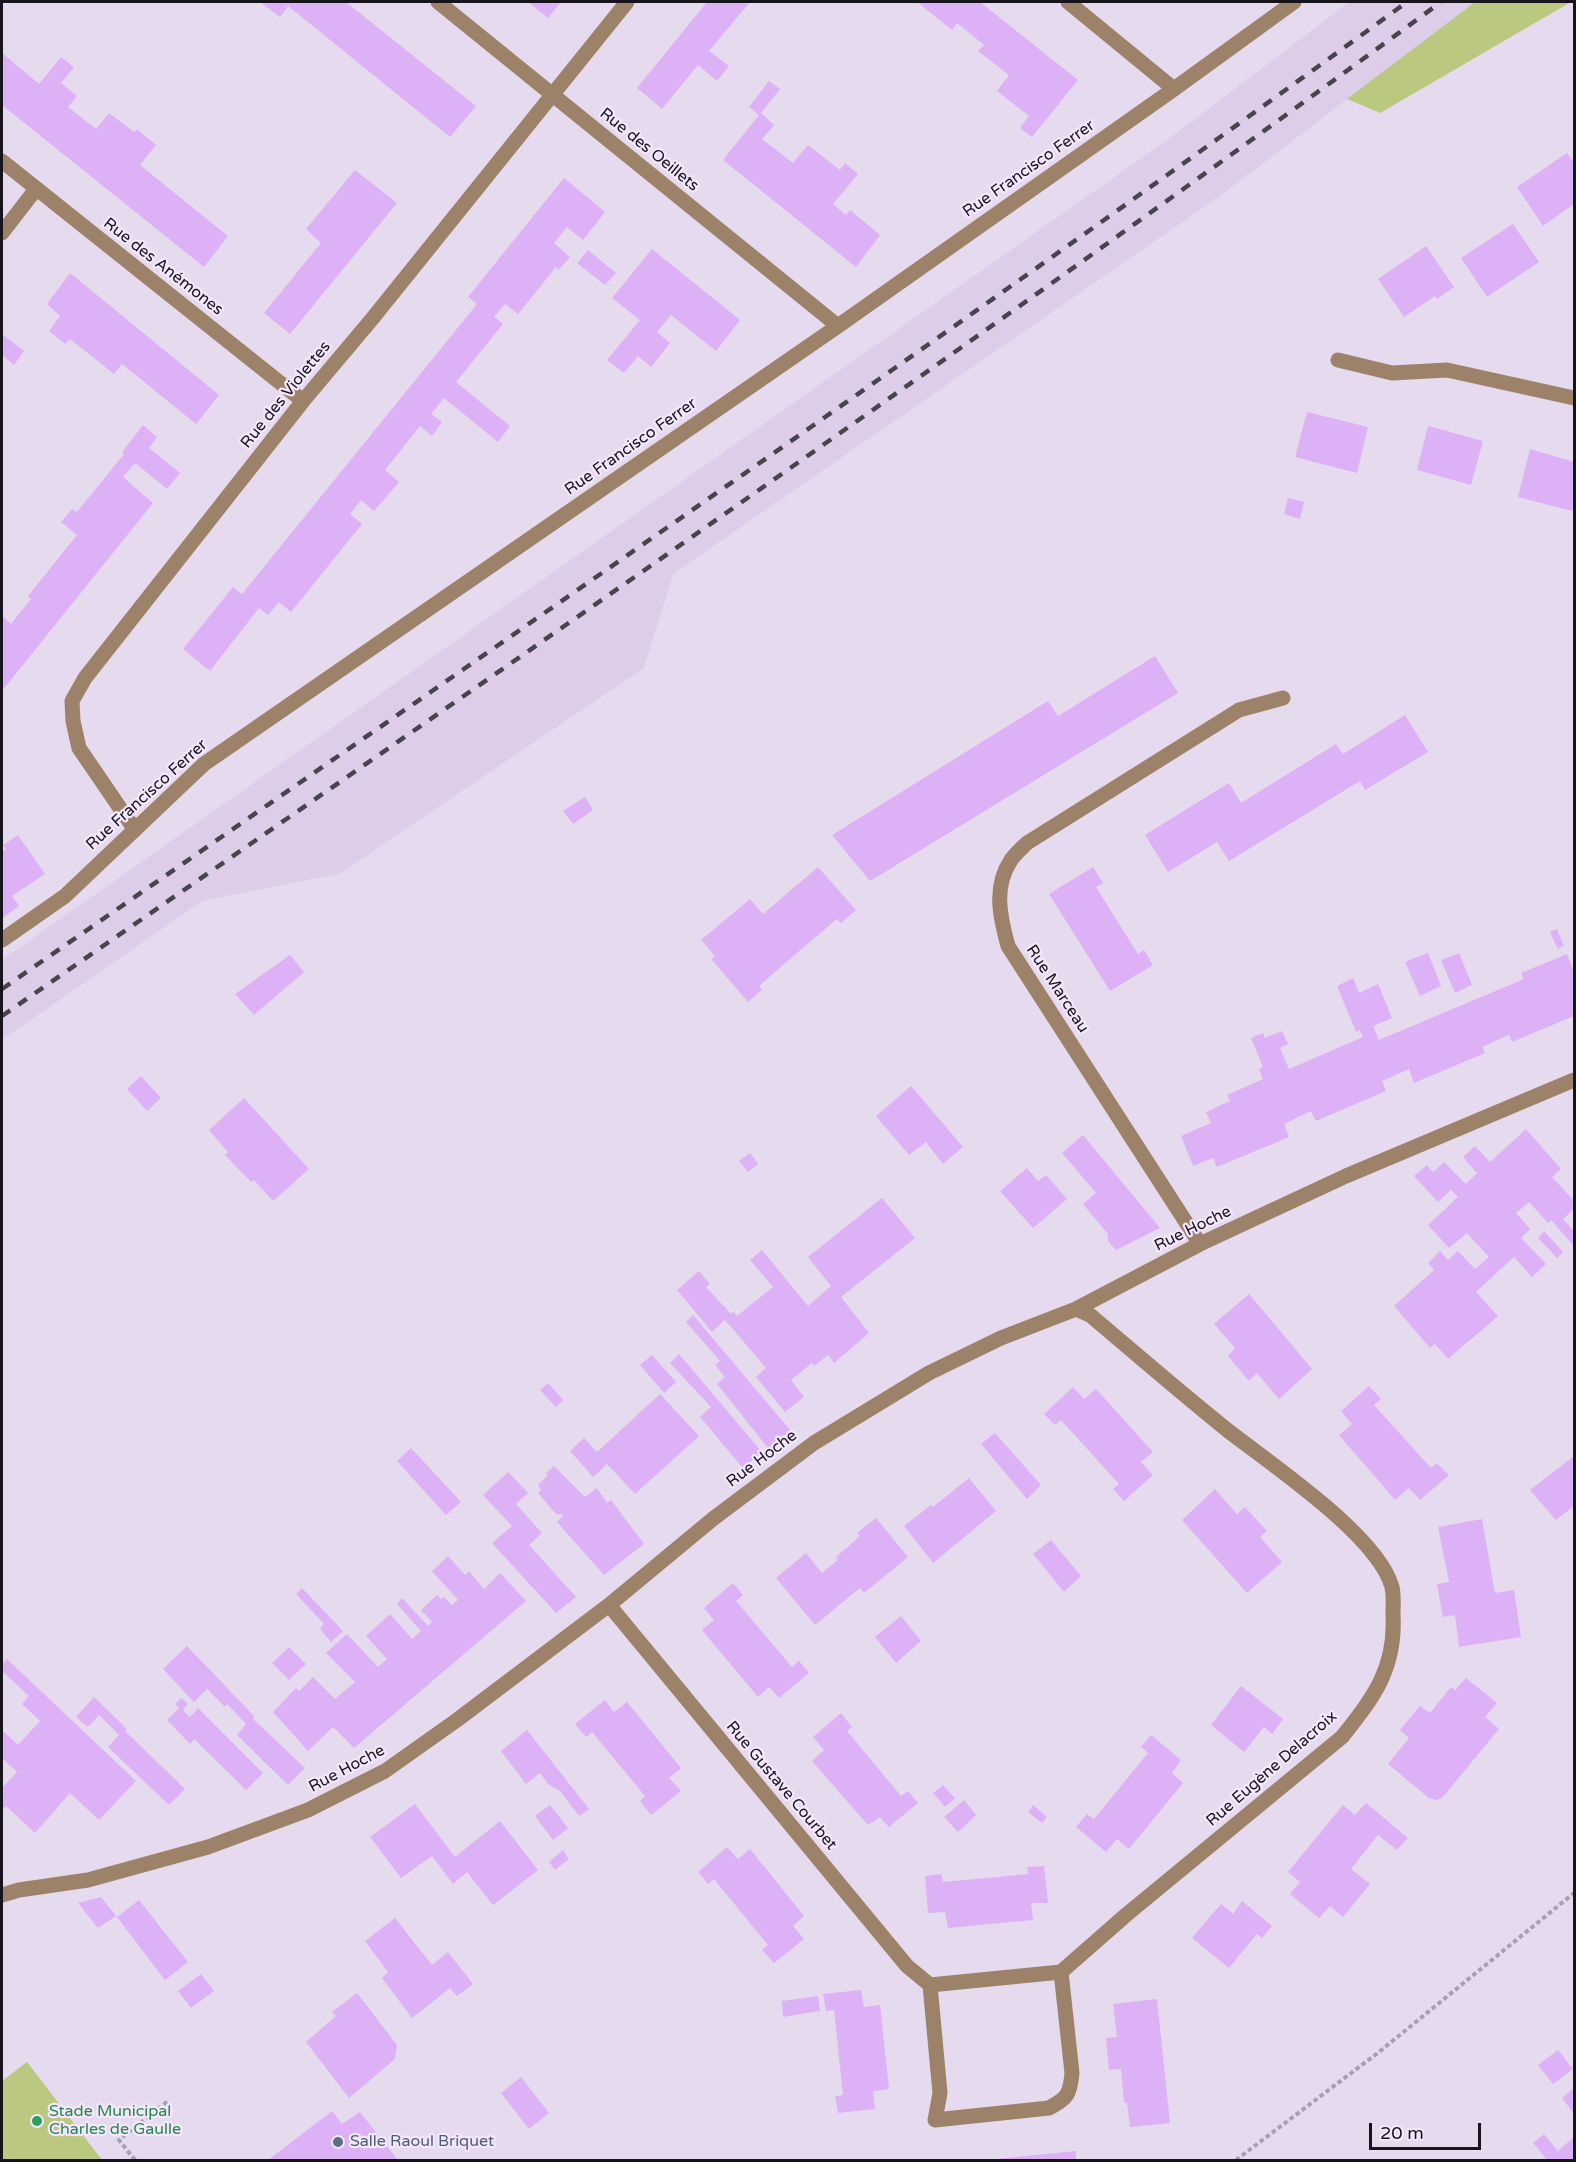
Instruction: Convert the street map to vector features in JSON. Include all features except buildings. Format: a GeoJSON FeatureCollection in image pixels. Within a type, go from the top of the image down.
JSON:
{"type":"FeatureCollection","features":[{"type":"Feature","properties":{"kind":"street","name":"Rue des Oeillets"},"geometry":{"type":"LineString","coordinates":[[438,2],[838,326]]}},
{"type":"Feature","properties":{"kind":"street","name":"Rue des Violettes"},"geometry":{"type":"LineString","coordinates":[[135,830],[79,748],[73,721],[72,701],[85,678],[303,401],[372,319],[627,2]]}},
{"type":"Feature","properties":{"kind":"street"},"geometry":{"type":"LineString","coordinates":[[1068,2],[1174,89]]}},
{"type":"Feature","properties":{"kind":"street","name":"Rue Francisco Ferrer"},"geometry":{"type":"LineString","coordinates":[[2,940],[65,896],[204,764],[838,326],[1294,2]]}},
{"type":"Feature","properties":{"kind":"street","name":"Rue des Anémones"},"geometry":{"type":"LineString","coordinates":[[2,161],[303,401]]}},
{"type":"Feature","properties":{"kind":"street"},"geometry":{"type":"LineString","coordinates":[[2,233],[36,189]]}},
{"type":"Feature","properties":{"kind":"street"},"geometry":{"type":"LineString","coordinates":[[1338,360],[1392,373],[1446,370],[1575,398]]}},
{"type":"Feature","properties":{"kind":"street","name":"Rue Marceau"},"geometry":{"type":"LineString","coordinates":[[1200,1244],[1008,946],[999,915],[1000,883],[1011,859],[1027,843],[1239,710],[1283,698]]}},
{"type":"Feature","properties":{"kind":"street","name":"Rue Hoche"},"geometry":{"type":"LineString","coordinates":[[2,1895],[19,1890],[88,1880],[208,1847],[308,1810],[385,1771],[457,1720],[609,1605],[714,1518],[814,1443],[929,1373],[1001,1338],[1076,1309],[1200,1244],[1346,1176],[1575,1080]]}},
{"type":"Feature","properties":{"kind":"street","name":"Rue Eugène Delacroix"},"geometry":{"type":"LineString","coordinates":[[1061,1972],[1126,1915],[1342,1737],[1370,1702],[1388,1668],[1394,1630],[1392,1587],[1377,1560],[1348,1526],[1224,1428],[1090,1315],[1076,1309]]}},
{"type":"Feature","properties":{"kind":"street","name":"Rue Gustave Courbet"},"geometry":{"type":"LineString","coordinates":[[609,1605],[907,1966],[930,1985]]}},
{"type":"Feature","properties":{"kind":"street"},"geometry":{"type":"LineString","coordinates":[[1061,1972],[1072,2073],[1070,2089],[1064,2101],[1050,2108],[935,2120],[940,2093],[930,1985],[1061,1972]]}},
{"type":"Feature","properties":{"kind":"path"},"geometry":{"type":"LineString","coordinates":[[1236,2160],[1379,2052],[1575,1893]]}},
{"type":"Feature","properties":{"kind":"path"},"geometry":{"type":"LineString","coordinates":[[135,2160],[119,2140],[168,2101]]}},
{"type":"Feature","properties":{"kind":"shaded area"},"geometry":{"type":"Polygon","coordinates":[[[1349,2],[1475,2],[1220,196],[673,574],[644,668],[339,874],[202,901],[2,1040],[2,960],[1170,138],[1349,2]]]}},
{"type":"Feature","properties":{"kind":"green space"},"geometry":{"type":"Polygon","coordinates":[[[1475,2],[1571,2],[1380,113],[1347,99],[1475,2]]]}},
{"type":"Feature","properties":{"kind":"green space","name":"Stade Municipal Charles de Gaulle"},"geometry":{"type":"Polygon","coordinates":[[[27,2062],[102,2160],[2,2160],[2,2081],[27,2062]]]}},
{"type":"Feature","properties":{"kind":"railway"},"geometry":{"type":"LineString","coordinates":[[2,989],[883,376],[1407,2]]}},
{"type":"Feature","properties":{"kind":"railway"},"geometry":{"type":"LineString","coordinates":[[2,1016],[905,387],[1441,2]]}},
{"type":"Feature","properties":{"kind":"place","name":"Stade Municipal Charles de Gaulle"},"geometry":{"type":"Point","coordinates":[37,2121]}},
{"type":"Feature","properties":{"kind":"place","name":"Salle Raoul Briquet"},"geometry":{"type":"Point","coordinates":[338,2142]}}]}
